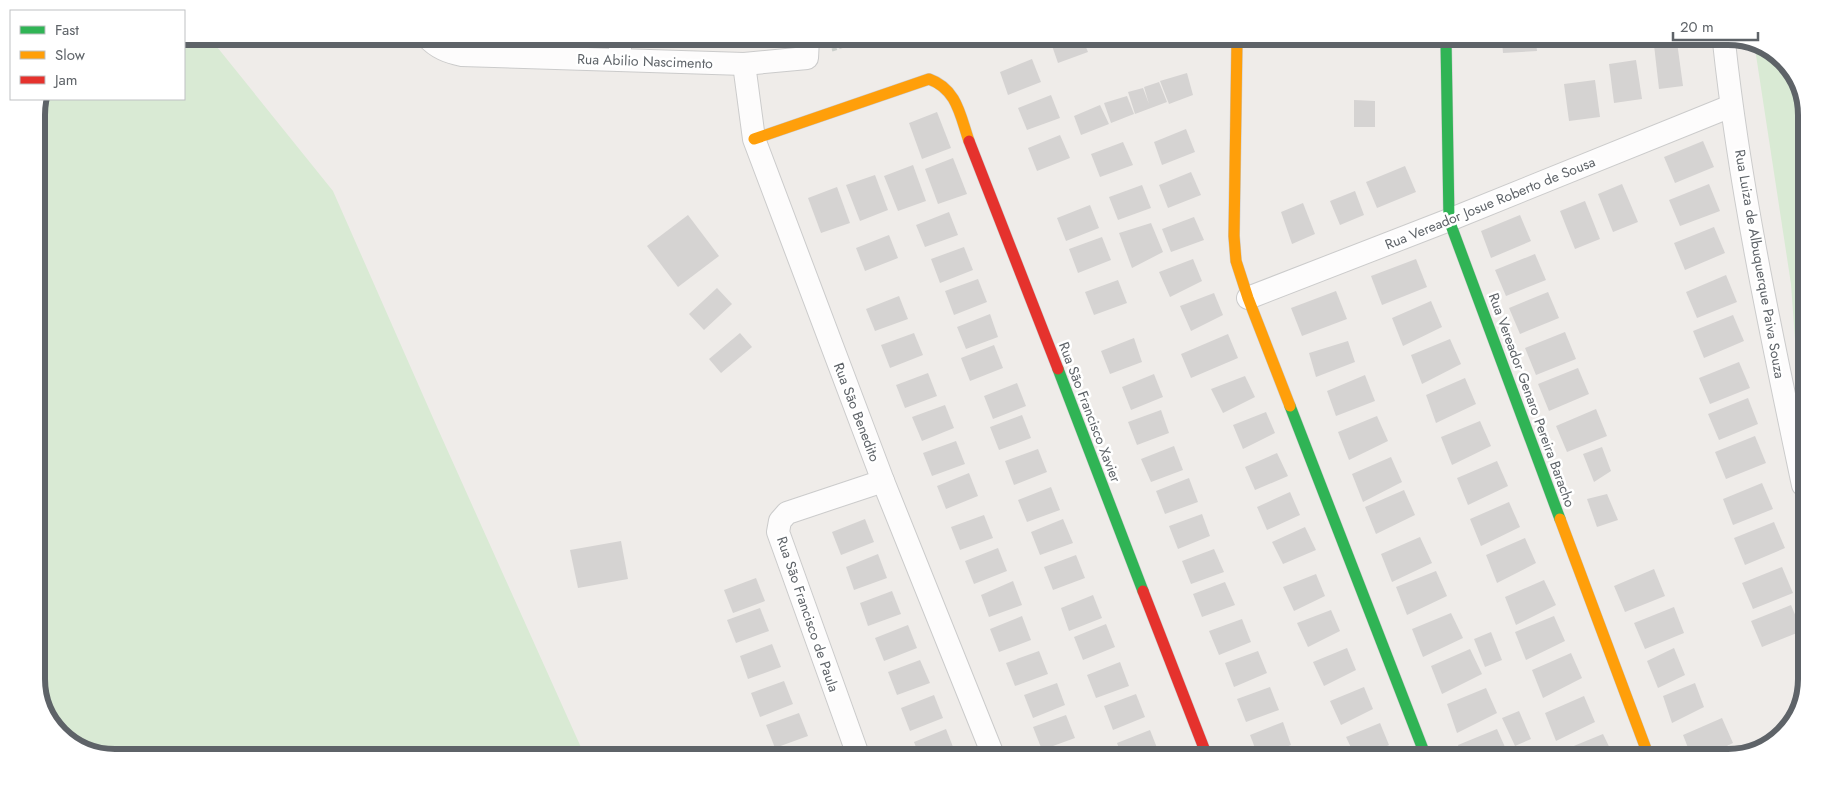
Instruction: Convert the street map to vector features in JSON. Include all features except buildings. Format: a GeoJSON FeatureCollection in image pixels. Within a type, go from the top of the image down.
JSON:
{"type":"FeatureCollection","features":[{"type":"Feature","properties":{"kind":"street","name":"Rua Abilio Nascimento"},"geometry":{"type":"LineString","coordinates":[[435,45],[446,51],[462,55],[744,64],[808,48]]}},
{"type":"Feature","properties":{"kind":"street"},"geometry":{"type":"LineString","coordinates":[[620,45],[620,60]]}},
{"type":"Feature","properties":{"kind":"street"},"geometry":{"type":"LineString","coordinates":[[1237,45],[1234,236],[1236,261],[1248,298],[1423,749]]}},
{"type":"Feature","properties":{"kind":"street","name":"Rua Vereador Genaro Pereira Baracho"},"geometry":{"type":"LineString","coordinates":[[1446,45],[1449,220],[1646,749]]}},
{"type":"Feature","properties":{"kind":"street","name":"Rua Luiza de Albuquerque Paiva Souza"},"geometry":{"type":"LineString","coordinates":[[1724,45],[1731,106],[1771,331],[1798,461]]}},
{"type":"Feature","properties":{"kind":"street","name":"Rua São Benedito"},"geometry":{"type":"LineString","coordinates":[[744,64],[754,139],[883,481],[991,749]]}},
{"type":"Feature","properties":{"kind":"street","name":"Rua São Francisco Xavier"},"geometry":{"type":"LineString","coordinates":[[754,139],[929,80],[940,83],[951,94],[1204,749]]}},
{"type":"Feature","properties":{"kind":"street","name":"Rua Vereador Josue Roberto de Sousa"},"geometry":{"type":"LineString","coordinates":[[1248,298],[1449,220],[1731,106]]}},
{"type":"Feature","properties":{"kind":"street","name":"Rua São Francisco de Paula"},"geometry":{"type":"LineString","coordinates":[[856,749],[778,532],[780,521],[787,513],[883,481]]}},
{"type":"Feature","properties":{"kind":"path"},"geometry":{"type":"LineString","coordinates":[[808,48],[827,45]]}},
{"type":"Feature","properties":{"kind":"green space"},"geometry":{"type":"Polygon","coordinates":[[[185,45],[215,45],[333,191],[582,749],[115,749],[102,748],[80,740],[54,714],[50,706],[45,683],[45,111],[47,100],[185,100],[185,45]]]}},
{"type":"Feature","properties":{"kind":"green space"},"geometry":{"type":"Polygon","coordinates":[[[1755,50],[1774,62],[1781,69],[1791,84],[1797,102],[1798,381],[1791,284],[1755,50]]]}},
{"type":"Feature","properties":{"kind":"traffic: fast"},"geometry":{"type":"LineString","coordinates":[[1446,45],[1449,220],[1560,519]]}},
{"type":"Feature","properties":{"kind":"traffic: fast"},"geometry":{"type":"LineString","coordinates":[[1058,369],[1143,591]]}},
{"type":"Feature","properties":{"kind":"traffic: fast"},"geometry":{"type":"LineString","coordinates":[[1290,406],[1423,749]]}},
{"type":"Feature","properties":{"kind":"traffic: slow"},"geometry":{"type":"LineString","coordinates":[[1237,45],[1234,236],[1236,261],[1248,298],[1290,406]]}},
{"type":"Feature","properties":{"kind":"traffic: slow"},"geometry":{"type":"LineString","coordinates":[[754,139],[929,79],[938,83],[952,96],[969,141]]}},
{"type":"Feature","properties":{"kind":"traffic: slow"},"geometry":{"type":"LineString","coordinates":[[1560,519],[1646,749]]}},
{"type":"Feature","properties":{"kind":"traffic: jam"},"geometry":{"type":"LineString","coordinates":[[969,141],[1058,369]]}},
{"type":"Feature","properties":{"kind":"traffic: jam"},"geometry":{"type":"LineString","coordinates":[[1143,591],[1204,749]]}}]}
